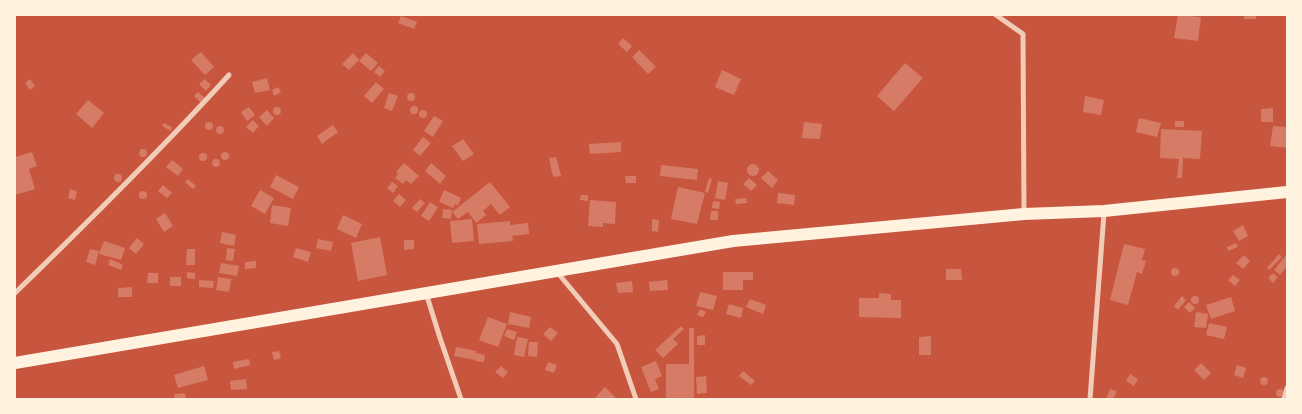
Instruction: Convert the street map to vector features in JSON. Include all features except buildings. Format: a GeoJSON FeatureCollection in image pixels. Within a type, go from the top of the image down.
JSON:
{"type":"FeatureCollection","features":[{"type":"Feature","properties":{"kind":"highway"},"geometry":{"type":"LineString","coordinates":[[15,363],[732,242],[1024,214],[1104,211],[1287,192]]}},
{"type":"Feature","properties":{"kind":"street"},"geometry":{"type":"LineString","coordinates":[[996,15],[1022,34],[1024,214]]}},
{"type":"Feature","properties":{"kind":"street"},"geometry":{"type":"LineString","coordinates":[[15,293],[91,219],[194,114],[229,75]]}},
{"type":"Feature","properties":{"kind":"street"},"geometry":{"type":"LineString","coordinates":[[1090,399],[1104,211]]}},
{"type":"Feature","properties":{"kind":"street"},"geometry":{"type":"LineString","coordinates":[[556,271],[617,344],[636,399]]}},
{"type":"Feature","properties":{"kind":"street"},"geometry":{"type":"LineString","coordinates":[[426,293],[461,399]]}},
{"type":"Feature","properties":{"kind":"street"},"geometry":{"type":"LineString","coordinates":[[1284,399],[1287,388]]}}]}
